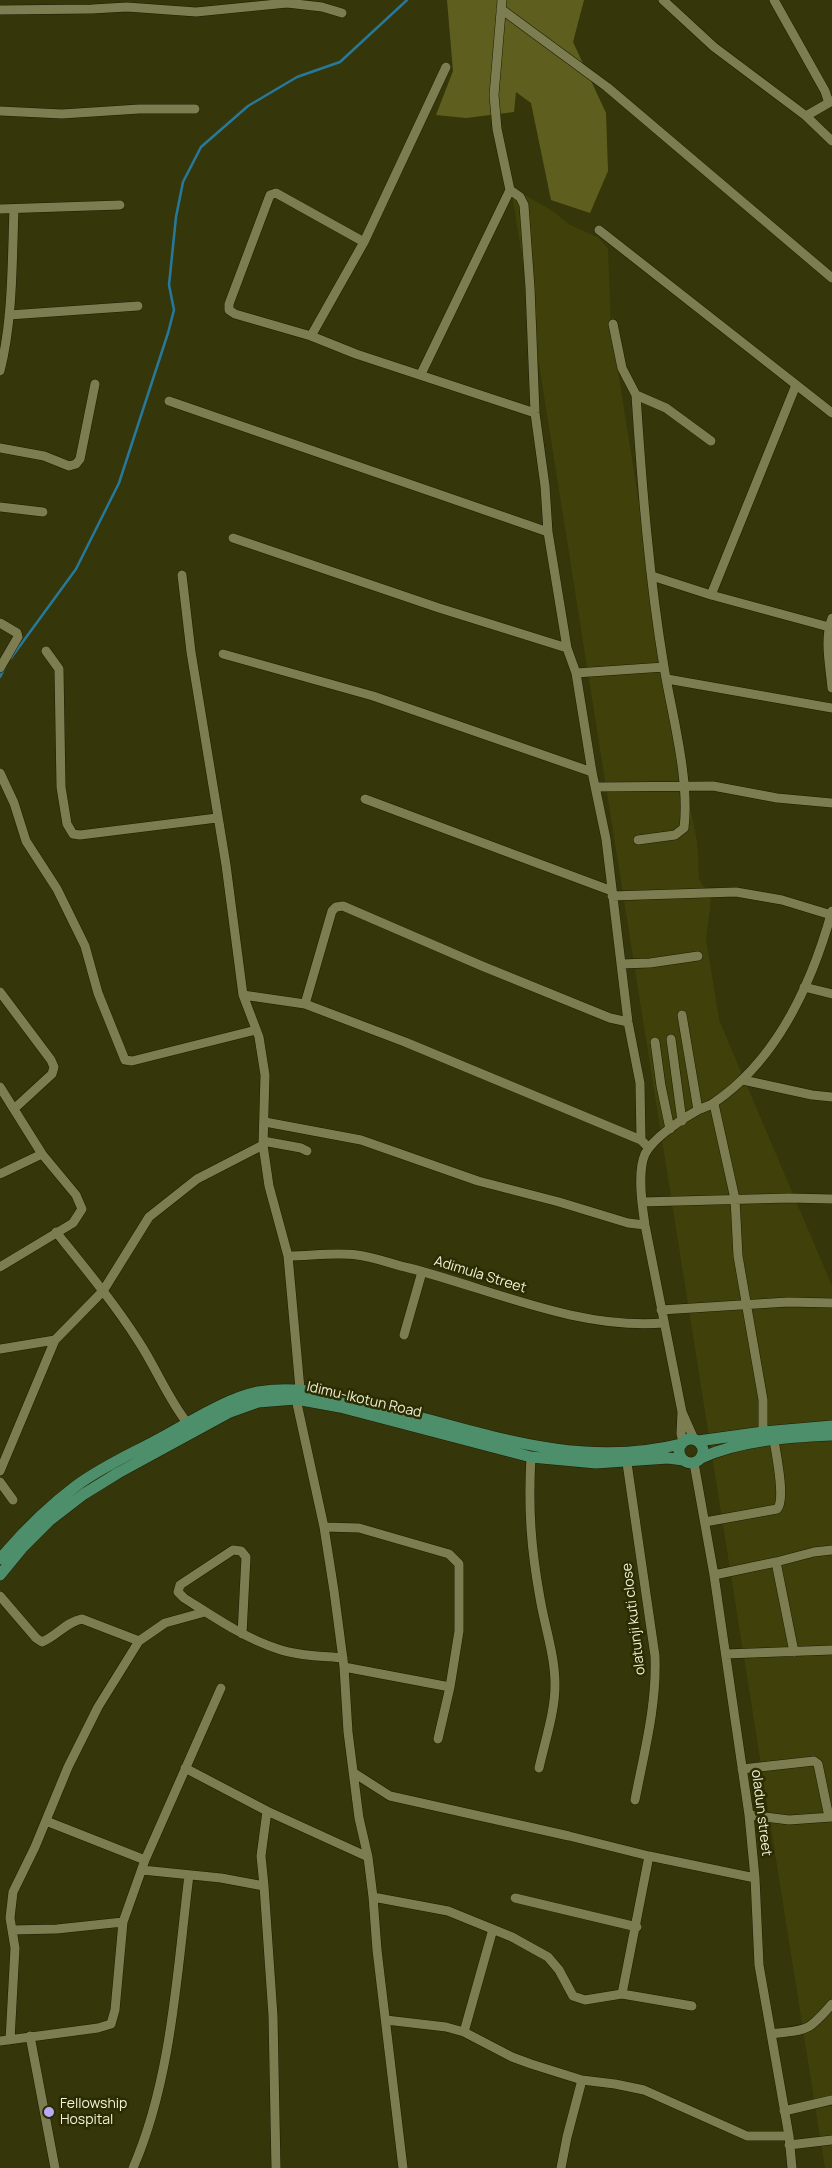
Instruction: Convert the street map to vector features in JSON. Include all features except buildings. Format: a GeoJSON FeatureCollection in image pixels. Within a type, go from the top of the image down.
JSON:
{"type":"FeatureCollection","features":[{"type":"Feature","properties":{"kind":"main road","name":"Idimu-Ikotun Road"},"geometry":{"type":"LineString","coordinates":[[0,1559],[30,1525],[77,1485],[113,1463],[226,1404],[256,1392],[298,1394],[410,1414],[537,1448],[598,1454],[665,1448],[689,1442],[763,1432],[832,1426]]}},
{"type":"Feature","properties":{"kind":"main road","name":"Idimu-Ikotun Road"},"geometry":{"type":"LineString","coordinates":[[0,1575],[23,1547],[50,1521],[84,1494],[118,1473],[230,1412],[258,1402],[298,1394],[340,1408],[531,1458],[586,1463],[668,1458],[693,1460],[745,1444],[832,1435]]}},
{"type":"Feature","properties":{"kind":"main road"},"geometry":{"type":"LineString","coordinates":[[689,1442],[703,1447],[693,1460],[679,1451],[689,1442]]}},
{"type":"Feature","properties":{"kind":"street"},"geometry":{"type":"LineString","coordinates":[[663,0],[714,47],[806,116],[832,141]]}},
{"type":"Feature","properties":{"kind":"street"},"geometry":{"type":"LineString","coordinates":[[774,0],[829,97],[806,116]]}},
{"type":"Feature","properties":{"kind":"street"},"geometry":{"type":"LineString","coordinates":[[0,10],[92,9],[127,6],[196,12],[287,3],[322,7],[342,13]]}},
{"type":"Feature","properties":{"kind":"street"},"geometry":{"type":"LineString","coordinates":[[421,374],[510,190],[497,129],[494,95],[502,4]]}},
{"type":"Feature","properties":{"kind":"street"},"geometry":{"type":"LineString","coordinates":[[502,4],[607,87],[832,278]]}},
{"type":"Feature","properties":{"kind":"street"},"geometry":{"type":"LineString","coordinates":[[310,336],[364,242],[446,67]]}},
{"type":"Feature","properties":{"kind":"street"},"geometry":{"type":"LineString","coordinates":[[0,111],[62,114],[139,109],[195,109]]}},
{"type":"Feature","properties":{"kind":"street"},"geometry":{"type":"LineString","coordinates":[[510,190],[520,197],[524,205],[530,288],[534,413],[545,486],[548,532],[567,648],[576,673],[592,772],[606,839],[628,1022],[640,1083],[641,1140]]}},
{"type":"Feature","properties":{"kind":"street"},"geometry":{"type":"LineString","coordinates":[[364,242],[276,193],[270,195],[229,304],[229,310],[534,413]]}},
{"type":"Feature","properties":{"kind":"street"},"geometry":{"type":"LineString","coordinates":[[0,209],[120,205]]}},
{"type":"Feature","properties":{"kind":"street"},"geometry":{"type":"LineString","coordinates":[[0,371],[5,350],[9,315],[14,209]]}},
{"type":"Feature","properties":{"kind":"street"},"geometry":{"type":"LineString","coordinates":[[599,230],[832,413]]}},
{"type":"Feature","properties":{"kind":"street"},"geometry":{"type":"LineString","coordinates":[[9,315],[138,306]]}},
{"type":"Feature","properties":{"kind":"street"},"geometry":{"type":"LineString","coordinates":[[613,324],[622,368],[636,395],[642,488],[652,576],[664,667],[684,786],[684,828],[675,835],[638,840]]}},
{"type":"Feature","properties":{"kind":"street"},"geometry":{"type":"LineString","coordinates":[[0,448],[44,456],[69,466],[76,464],[80,459],[95,384]]}},
{"type":"Feature","properties":{"kind":"street"},"geometry":{"type":"LineString","coordinates":[[710,595],[796,385]]}},
{"type":"Feature","properties":{"kind":"street"},"geometry":{"type":"LineString","coordinates":[[636,395],[666,408],[711,441]]}},
{"type":"Feature","properties":{"kind":"street"},"geometry":{"type":"LineString","coordinates":[[169,401],[548,532]]}},
{"type":"Feature","properties":{"kind":"street"},"geometry":{"type":"LineString","coordinates":[[0,506],[43,512]]}},
{"type":"Feature","properties":{"kind":"street"},"geometry":{"type":"LineString","coordinates":[[233,538],[439,608],[567,648]]}},
{"type":"Feature","properties":{"kind":"street"},"geometry":{"type":"LineString","coordinates":[[182,574],[191,652],[224,858],[243,995],[260,1037],[265,1075],[263,1143],[269,1186],[288,1256],[298,1394],[324,1528],[343,1662],[359,1818],[368,1857],[373,1897],[377,1950],[402,2168]]}},
{"type":"Feature","properties":{"kind":"street"},"geometry":{"type":"LineString","coordinates":[[652,576],[710,595],[830,622],[829,661],[832,688]]}},
{"type":"Feature","properties":{"kind":"street"},"geometry":{"type":"LineString","coordinates":[[0,623],[17,632],[18,637],[0,668]]}},
{"type":"Feature","properties":{"kind":"street"},"geometry":{"type":"LineString","coordinates":[[46,651],[58,669],[61,787],[67,824],[73,834],[80,836],[217,818]]}},
{"type":"Feature","properties":{"kind":"street"},"geometry":{"type":"LineString","coordinates":[[223,654],[372,696],[592,772]]}},
{"type":"Feature","properties":{"kind":"street"},"geometry":{"type":"LineString","coordinates":[[576,673],[664,667]]}},
{"type":"Feature","properties":{"kind":"street"},"geometry":{"type":"LineString","coordinates":[[667,679],[832,708]]}},
{"type":"Feature","properties":{"kind":"street"},"geometry":{"type":"LineString","coordinates":[[0,773],[14,803],[26,841],[57,889],[85,946],[98,993],[125,1060],[132,1062],[256,1030]]}},
{"type":"Feature","properties":{"kind":"street"},"geometry":{"type":"LineString","coordinates":[[596,787],[713,786],[777,798],[832,803]]}},
{"type":"Feature","properties":{"kind":"street"},"geometry":{"type":"LineString","coordinates":[[365,799],[612,893],[736,892],[782,900],[831,913],[804,987],[779,1037],[743,1080],[714,1104],[698,1110],[670,1129],[649,1148],[643,1161],[642,1202],[645,1225],[689,1442]]}},
{"type":"Feature","properties":{"kind":"street"},"geometry":{"type":"LineString","coordinates":[[305,1004],[332,911],[336,907],[343,906],[500,974],[610,1018],[628,1022]]}},
{"type":"Feature","properties":{"kind":"street"},"geometry":{"type":"LineString","coordinates":[[621,964],[650,963],[698,956]]}},
{"type":"Feature","properties":{"kind":"street"},"geometry":{"type":"LineString","coordinates":[[804,987],[832,994]]}},
{"type":"Feature","properties":{"kind":"street"},"geometry":{"type":"LineString","coordinates":[[0,992],[52,1060],[54,1067],[52,1074],[15,1108]]}},
{"type":"Feature","properties":{"kind":"street"},"geometry":{"type":"LineString","coordinates":[[243,995],[305,1004],[405,1042],[641,1140],[649,1148]]}},
{"type":"Feature","properties":{"kind":"street"},"geometry":{"type":"LineString","coordinates":[[682,1015],[698,1110]]}},
{"type":"Feature","properties":{"kind":"street"},"geometry":{"type":"LineString","coordinates":[[671,1039],[682,1121]]}},
{"type":"Feature","properties":{"kind":"street"},"geometry":{"type":"LineString","coordinates":[[655,1042],[661,1086],[670,1129]]}},
{"type":"Feature","properties":{"kind":"street"},"geometry":{"type":"LineString","coordinates":[[743,1080],[812,1095],[832,1097]]}},
{"type":"Feature","properties":{"kind":"street"},"geometry":{"type":"LineString","coordinates":[[0,1088],[15,1108],[42,1154],[76,1195],[82,1209],[73,1223],[0,1266]]}},
{"type":"Feature","properties":{"kind":"street"},"geometry":{"type":"LineString","coordinates":[[714,1104],[735,1199],[738,1256],[763,1400],[763,1432]]}},
{"type":"Feature","properties":{"kind":"street"},"geometry":{"type":"LineString","coordinates":[[265,1122],[362,1140],[478,1181],[628,1223],[645,1225]]}},
{"type":"Feature","properties":{"kind":"street"},"geometry":{"type":"LineString","coordinates":[[0,1471],[55,1340],[103,1291],[149,1217],[197,1178],[263,1143],[301,1148],[307,1151]]}},
{"type":"Feature","properties":{"kind":"street"},"geometry":{"type":"LineString","coordinates":[[1,1172],[42,1154]]}},
{"type":"Feature","properties":{"kind":"street"},"geometry":{"type":"LineString","coordinates":[[642,1202],[735,1199],[832,1199]]}},
{"type":"Feature","properties":{"kind":"street"},"geometry":{"type":"LineString","coordinates":[[56,1232],[103,1291],[140,1342],[163,1385],[188,1424]]}},
{"type":"Feature","properties":{"kind":"street","name":"Adimula Street"},"geometry":{"type":"LineString","coordinates":[[288,1256],[357,1255],[542,1307],[606,1322],[638,1326],[664,1323]]}},
{"type":"Feature","properties":{"kind":"street"},"geometry":{"type":"LineString","coordinates":[[404,1335],[422,1272]]}},
{"type":"Feature","properties":{"kind":"street"},"geometry":{"type":"LineString","coordinates":[[662,1310],[788,1302],[832,1303]]}},
{"type":"Feature","properties":{"kind":"street"},"geometry":{"type":"LineString","coordinates":[[0,1349],[55,1340]]}},
{"type":"Feature","properties":{"kind":"street"},"geometry":{"type":"LineString","coordinates":[[704,1522],[777,1509],[780,1506],[780,1486],[774,1440]]}},
{"type":"Feature","properties":{"kind":"street"},"geometry":{"type":"LineString","coordinates":[[531,1458],[528,1496],[530,1538],[552,1652],[555,1686],[553,1705],[539,1768]]}},
{"type":"Feature","properties":{"kind":"street","name":"oladun street"},"geometry":{"type":"LineString","coordinates":[[693,1460],[714,1575],[749,1815],[755,1878],[758,1965],[784,2111],[792,2168]]}},
{"type":"Feature","properties":{"kind":"street","name":"olatunji kuti close"},"geometry":{"type":"LineString","coordinates":[[627,1462],[655,1656],[656,1675],[655,1695],[635,1800]]}},
{"type":"Feature","properties":{"kind":"street"},"geometry":{"type":"LineString","coordinates":[[0,1482],[12,1500]]}},
{"type":"Feature","properties":{"kind":"street"},"geometry":{"type":"LineString","coordinates":[[324,1528],[359,1528],[448,1554],[459,1564],[459,1631],[450,1687],[438,1739]]}},
{"type":"Feature","properties":{"kind":"street"},"geometry":{"type":"LineString","coordinates":[[242,1634],[246,1557],[241,1551],[233,1550],[180,1586],[178,1592],[205,1612],[242,1634],[280,1650],[343,1662],[450,1687]]}},
{"type":"Feature","properties":{"kind":"street"},"geometry":{"type":"LineString","coordinates":[[714,1575],[814,1552],[832,1550]]}},
{"type":"Feature","properties":{"kind":"street"},"geometry":{"type":"LineString","coordinates":[[776,1562],[794,1652]]}},
{"type":"Feature","properties":{"kind":"street"},"geometry":{"type":"LineString","coordinates":[[0,1596],[36,1638],[42,1642],[48,1640],[73,1621],[82,1619],[139,1641]]}},
{"type":"Feature","properties":{"kind":"street"},"geometry":{"type":"LineString","coordinates":[[10,2040],[15,1948],[10,1918],[13,1892],[46,1821],[68,1767],[98,1707],[139,1641],[165,1623],[205,1612]]}},
{"type":"Feature","properties":{"kind":"street"},"geometry":{"type":"LineString","coordinates":[[726,1654],[832,1650]]}},
{"type":"Feature","properties":{"kind":"street"},"geometry":{"type":"LineString","coordinates":[[0,2041],[98,2028],[111,2024],[115,2010],[123,1922],[145,1860],[221,1688]]}},
{"type":"Feature","properties":{"kind":"street"},"geometry":{"type":"LineString","coordinates":[[742,1769],[814,1761],[818,1764],[831,1817],[789,1820],[749,1815]]}},
{"type":"Feature","properties":{"kind":"street"},"geometry":{"type":"LineString","coordinates":[[185,1768],[267,1811],[368,1857]]}},
{"type":"Feature","properties":{"kind":"street"},"geometry":{"type":"LineString","coordinates":[[354,1773],[390,1796],[649,1856],[755,1878]]}},
{"type":"Feature","properties":{"kind":"street"},"geometry":{"type":"LineString","coordinates":[[267,1811],[261,1856],[273,2016],[276,2168]]}},
{"type":"Feature","properties":{"kind":"street"},"geometry":{"type":"LineString","coordinates":[[46,1821],[145,1860]]}},
{"type":"Feature","properties":{"kind":"street"},"geometry":{"type":"LineString","coordinates":[[622,1994],[637,1927],[649,1856]]}},
{"type":"Feature","properties":{"kind":"street"},"geometry":{"type":"LineString","coordinates":[[142,1870],[264,1886]]}},
{"type":"Feature","properties":{"kind":"street"},"geometry":{"type":"LineString","coordinates":[[133,2168],[146,2138],[167,2050],[189,1875]]}},
{"type":"Feature","properties":{"kind":"street"},"geometry":{"type":"LineString","coordinates":[[373,1897],[448,1911],[512,1937],[548,1957],[559,1970],[573,1996],[578,2000],[622,1994],[692,2006]]}},
{"type":"Feature","properties":{"kind":"street"},"geometry":{"type":"LineString","coordinates":[[515,1898],[637,1927]]}},
{"type":"Feature","properties":{"kind":"street"},"geometry":{"type":"LineString","coordinates":[[12,1930],[57,1930],[123,1922]]}},
{"type":"Feature","properties":{"kind":"street"},"geometry":{"type":"LineString","coordinates":[[464,2032],[493,1929]]}},
{"type":"Feature","properties":{"kind":"street"},"geometry":{"type":"LineString","coordinates":[[771,2034],[806,2030],[832,2004]]}},
{"type":"Feature","properties":{"kind":"street"},"geometry":{"type":"LineString","coordinates":[[386,2020],[429,2025],[464,2032],[512,2057],[582,2080],[644,2090],[747,2136],[789,2141],[832,2140]]}},
{"type":"Feature","properties":{"kind":"street"},"geometry":{"type":"LineString","coordinates":[[30,2036],[55,2168]]}},
{"type":"Feature","properties":{"kind":"street"},"geometry":{"type":"LineString","coordinates":[[561,2168],[582,2080]]}},
{"type":"Feature","properties":{"kind":"street"},"geometry":{"type":"LineString","coordinates":[[784,2111],[832,2100]]}},
{"type":"Feature","properties":{"kind":"shaded area"},"geometry":{"type":"Polygon","coordinates":[[[447,0],[584,0],[573,42],[606,113],[608,171],[590,213],[551,200],[531,103],[516,92],[514,112],[466,118],[436,115],[453,71],[447,0]]]}},
{"type":"Feature","properties":{"kind":"shaded area"},"geometry":{"type":"Polygon","coordinates":[[[511,187],[551,210],[570,225],[599,238],[608,249],[611,328],[680,760],[697,841],[699,879],[711,900],[706,939],[719,1020],[832,1286],[832,2168],[825,2168],[511,187]]]}},
{"type":"Feature","properties":{"kind":"waterway"},"geometry":{"type":"LineString","coordinates":[[11,658],[76,569],[119,483],[174,310],[169,285],[176,217],[183,182],[201,147],[248,106],[297,77],[340,62],[407,0]]}},
{"type":"Feature","properties":{"kind":"waterway"},"geometry":{"type":"LineString","coordinates":[[0,677],[5,667]]}},
{"type":"Feature","properties":{"kind":"place","name":"Fellowship Hospital"},"geometry":{"type":"Point","coordinates":[49,2112]}}]}
